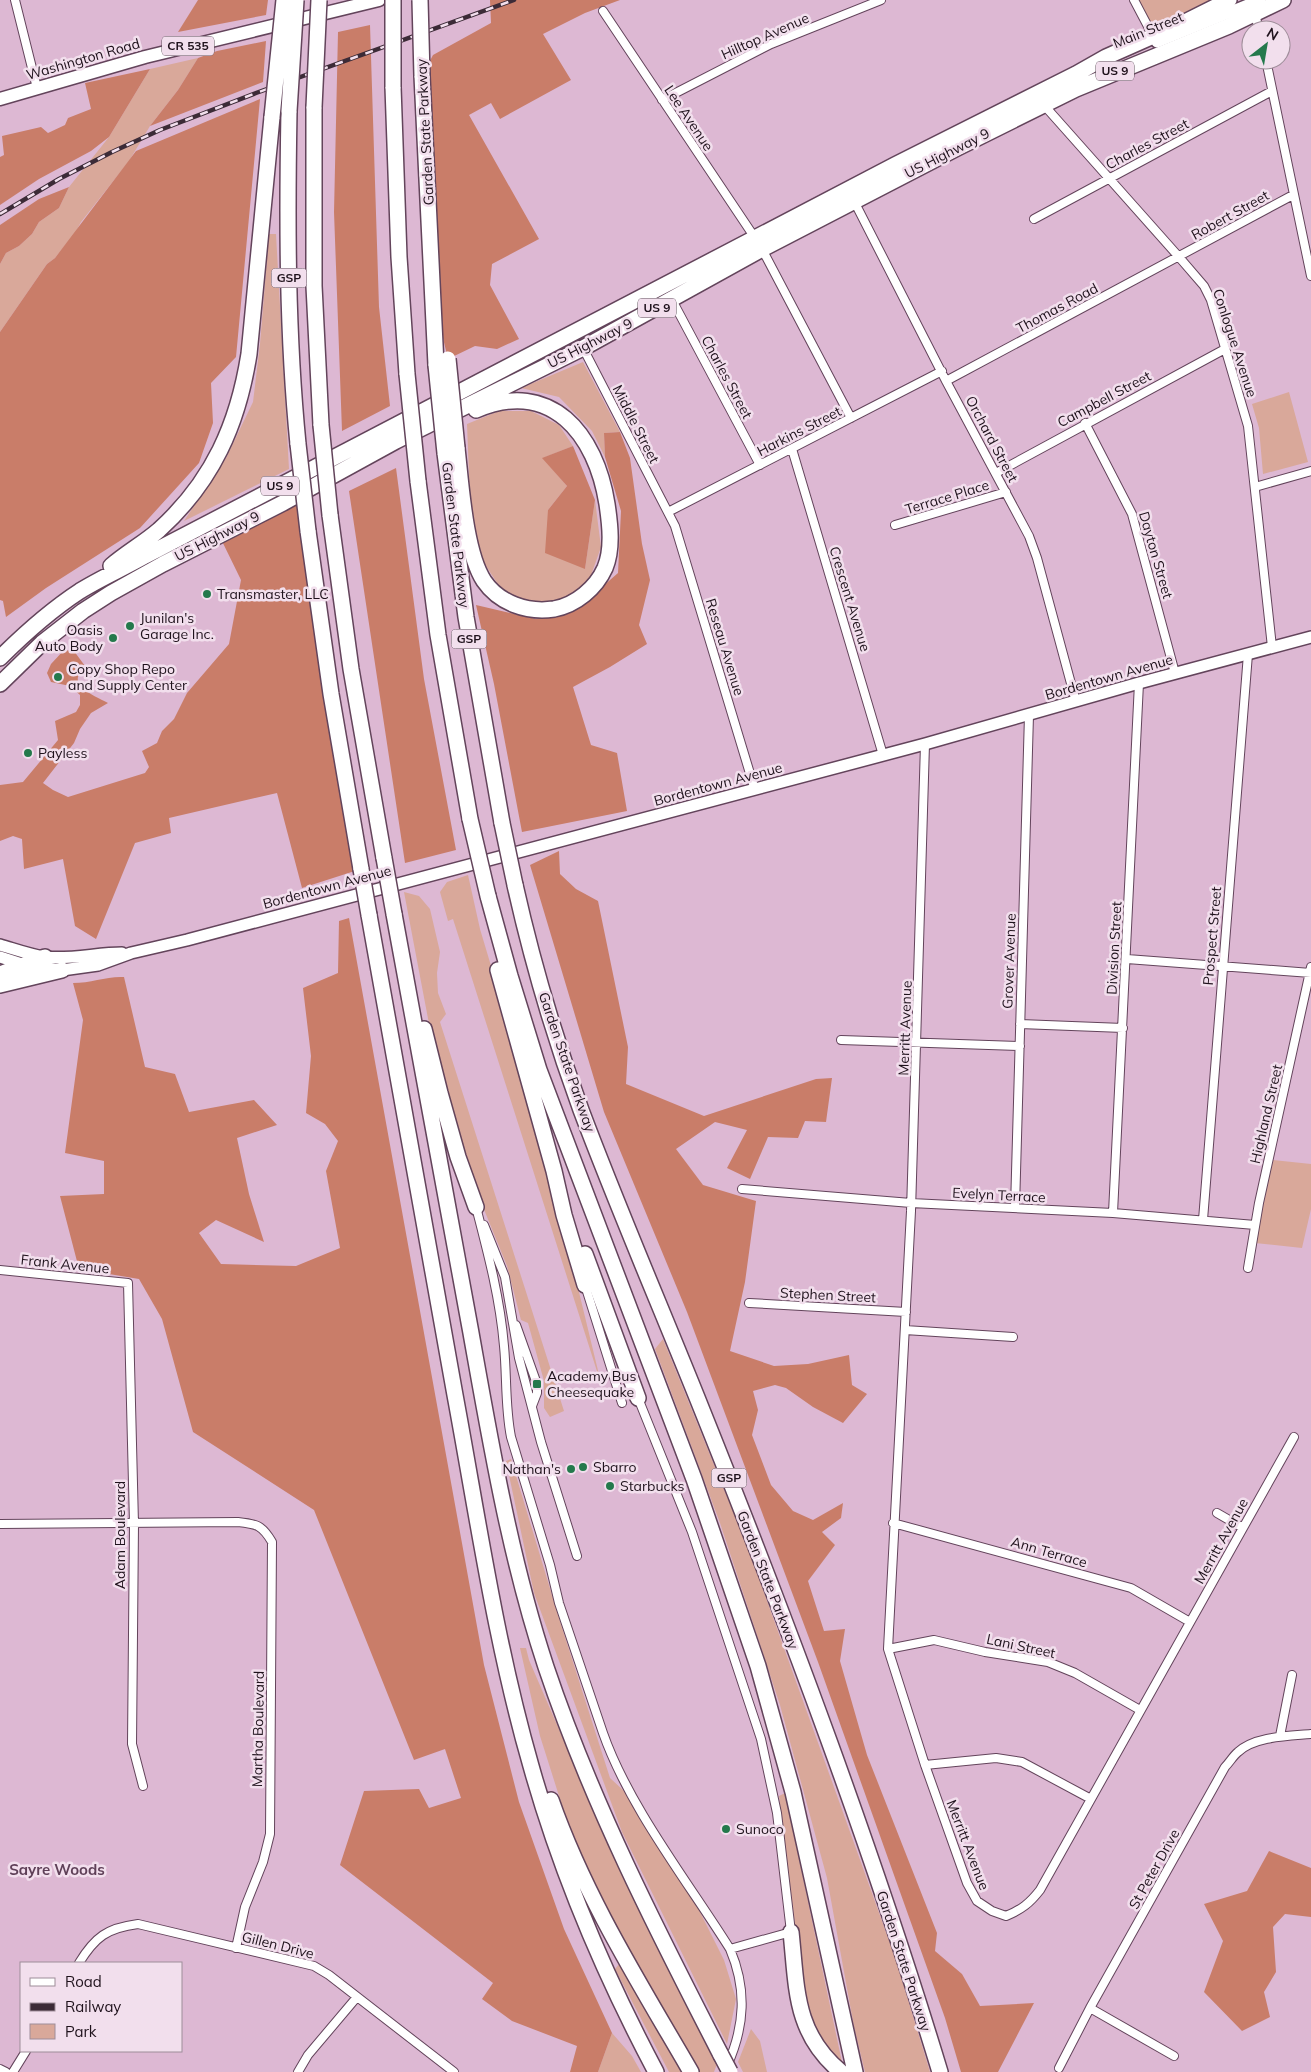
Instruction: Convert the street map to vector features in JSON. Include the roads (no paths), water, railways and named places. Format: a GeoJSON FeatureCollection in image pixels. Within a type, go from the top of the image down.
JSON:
{"type":"FeatureCollection","features":[{"type":"Feature","properties":{"kind":"highway"},"geometry":{"type":"LineString","coordinates":[[83,590],[118,560],[158,530],[176,513],[203,480],[228,436],[239,404],[249,354],[284,0]]}},
{"type":"Feature","properties":{"kind":"highway","name":"GSP"},"geometry":{"type":"LineString","coordinates":[[296,0],[289,111],[289,303],[292,371],[308,531],[330,694],[490,1585],[514,1703],[531,1767],[572,1892],[597,1952],[656,2072]]}},
{"type":"Feature","properties":{"kind":"highway","name":"GSP"},"geometry":{"type":"LineString","coordinates":[[319,0],[314,107],[314,269],[321,425],[330,515],[352,677],[497,1476],[527,1604],[557,1697],[607,1819],[637,1885],[730,2072]]}},
{"type":"Feature","properties":{"kind":"highway","name":"Garden State Parkway"},"geometry":{"type":"LineString","coordinates":[[393,0],[399,257],[407,374],[418,481],[439,643],[470,819],[488,896],[539,1070],[694,1479],[756,1658],[793,1792],[850,2069]]}},
{"type":"Feature","properties":{"kind":"highway","name":"Garden State Parkway"},"geometry":{"type":"LineString","coordinates":[[420,0],[422,76],[434,301],[451,450],[463,600],[485,737],[515,885],[542,992],[578,1101],[723,1463],[794,1649],[879,1884],[940,2072]]}},
{"type":"Feature","properties":{"kind":"highway","name":"US 9"},"geometry":{"type":"LineString","coordinates":[[1076,74],[1106,57],[1229,0]]}},
{"type":"Feature","properties":{"kind":"highway","name":"US Highway 9"},"geometry":{"type":"LineString","coordinates":[[0,684],[52,634],[111,593],[334,476],[396,441],[583,348],[672,300],[758,243],[854,201],[1043,104],[1257,7],[1283,0]]}},
{"type":"Feature","properties":{"kind":"highway","name":"US Highway 9"},"geometry":{"type":"LineString","coordinates":[[0,658],[49,614],[83,590],[758,243],[1023,99],[1076,74]]}},
{"type":"Feature","properties":{"kind":"highway"},"geometry":{"type":"LineString","coordinates":[[334,476],[399,451],[487,405],[522,400],[547,406],[569,420],[580,433],[594,461],[604,490],[609,523],[609,552],[604,568],[590,590],[576,600],[560,607],[535,610],[510,603],[490,588],[480,574],[474,557],[451,450]]}},
{"type":"Feature","properties":{"kind":"highway"},"geometry":{"type":"LineString","coordinates":[[488,896],[497,966],[554,1171],[564,1215],[585,1285]]}},
{"type":"Feature","properties":{"kind":"highway"},"geometry":{"type":"LineString","coordinates":[[0,974],[45,957]]}},
{"type":"Feature","properties":{"kind":"highway"},"geometry":{"type":"LineString","coordinates":[[0,985],[62,970]]}},
{"type":"Feature","properties":{"kind":"highway"},"geometry":{"type":"LineString","coordinates":[[405,975],[425,1033],[442,1102],[476,1207]]}},
{"type":"Feature","properties":{"kind":"highway"},"geometry":{"type":"LineString","coordinates":[[554,1171],[638,1398]]}},
{"type":"Feature","properties":{"kind":"highway"},"geometry":{"type":"LineString","coordinates":[[490,1585],[509,1635],[530,1726],[559,1823],[605,1923],[690,2072]]}},
{"type":"Feature","properties":{"kind":"highway"},"geometry":{"type":"LineString","coordinates":[[791,1932],[798,1997],[805,2025],[819,2049],[850,2069]]}},
{"type":"Feature","properties":{"kind":"main road","name":"Washington Road"},"geometry":{"type":"LineString","coordinates":[[0,99],[178,48],[379,0]]}},
{"type":"Feature","properties":{"kind":"street"},"geometry":{"type":"LineString","coordinates":[[15,0],[36,88]]}},
{"type":"Feature","properties":{"kind":"street","name":"Hilltop Avenue"},"geometry":{"type":"LineString","coordinates":[[662,100],[771,44],[881,0]]}},
{"type":"Feature","properties":{"kind":"street"},"geometry":{"type":"LineString","coordinates":[[1134,0],[1153,36]]}},
{"type":"Feature","properties":{"kind":"street"},"geometry":{"type":"LineString","coordinates":[[1257,7],[1258,20]]}},
{"type":"Feature","properties":{"kind":"street","name":"Main Street"},"geometry":{"type":"LineString","coordinates":[[1076,74],[1224,16],[1257,7]]}},
{"type":"Feature","properties":{"kind":"street","name":"Lee Avenue"},"geometry":{"type":"LineString","coordinates":[[603,11],[758,243],[850,418]]}},
{"type":"Feature","properties":{"kind":"street"},"geometry":{"type":"LineString","coordinates":[[1268,70],[1311,276]]}},
{"type":"Feature","properties":{"kind":"street","name":"Charles Street"},"geometry":{"type":"LineString","coordinates":[[1034,219],[1272,91]]}},
{"type":"Feature","properties":{"kind":"street","name":"Conlogue Avenue"},"geometry":{"type":"LineString","coordinates":[[1043,104],[1204,286],[1211,300],[1248,426],[1272,647]]}},
{"type":"Feature","properties":{"kind":"street","name":"Robert Street"},"geometry":{"type":"LineString","coordinates":[[1179,257],[1293,195]]}},
{"type":"Feature","properties":{"kind":"street","name":"Orchard Street"},"geometry":{"type":"LineString","coordinates":[[854,201],[946,381],[1029,536],[1037,558],[1076,702]]}},
{"type":"Feature","properties":{"kind":"street","name":"Thomas Road"},"geometry":{"type":"LineString","coordinates":[[946,381],[1179,257]]}},
{"type":"Feature","properties":{"kind":"street","name":"Charles Street"},"geometry":{"type":"LineString","coordinates":[[672,300],[760,465]]}},
{"type":"Feature","properties":{"kind":"street","name":"Middle Street"},"geometry":{"type":"LineString","coordinates":[[583,348],[668,512]]}},
{"type":"Feature","properties":{"kind":"street","name":"Campbell Street"},"geometry":{"type":"LineString","coordinates":[[996,473],[1085,423],[1225,349]]}},
{"type":"Feature","properties":{"kind":"street","name":"Harkins Street"},"geometry":{"type":"LineString","coordinates":[[668,512],[942,371]]}},
{"type":"Feature","properties":{"kind":"street","name":"Dayton Street"},"geometry":{"type":"LineString","coordinates":[[1085,423],[1132,514],[1174,673]]}},
{"type":"Feature","properties":{"kind":"street","name":"Crescent Avenue"},"geometry":{"type":"LineString","coordinates":[[792,449],[883,755]]}},
{"type":"Feature","properties":{"kind":"street"},"geometry":{"type":"LineString","coordinates":[[1255,487],[1311,471]]}},
{"type":"Feature","properties":{"kind":"street","name":"Terrace Place"},"geometry":{"type":"LineString","coordinates":[[895,526],[1006,492]]}},
{"type":"Feature","properties":{"kind":"street","name":"Reseau Avenue"},"geometry":{"type":"LineString","coordinates":[[668,512],[683,550],[755,790]]}},
{"type":"Feature","properties":{"kind":"street","name":"Bordentown Avenue"},"geometry":{"type":"LineString","coordinates":[[0,957],[25,965],[62,970],[98,965],[131,953],[196,938],[755,790],[1029,716],[1174,673],[1311,637]]}},
{"type":"Feature","properties":{"kind":"street","name":"Prospect Street"},"geometry":{"type":"LineString","coordinates":[[1202,1220],[1248,654]]}},
{"type":"Feature","properties":{"kind":"street","name":"Division Street"},"geometry":{"type":"LineString","coordinates":[[1114,1213],[1139,683]]}},
{"type":"Feature","properties":{"kind":"street","name":"Grover Avenue"},"geometry":{"type":"LineString","coordinates":[[1015,1208],[1029,716]]}},
{"type":"Feature","properties":{"kind":"street","name":"Merritt Avenue"},"geometry":{"type":"LineString","coordinates":[[924,744],[911,1204],[888,1649],[957,1858],[976,1902],[1006,1916],[1020,1910],[1040,1890],[1294,1437]]}},
{"type":"Feature","properties":{"kind":"street","name":"Bordentown Avenue"},"geometry":{"type":"LineString","coordinates":[[0,945],[45,957],[131,953]]}},
{"type":"Feature","properties":{"kind":"street"},"geometry":{"type":"LineString","coordinates":[[1126,959],[1311,971]]}},
{"type":"Feature","properties":{"kind":"street","name":"Highland Street"},"geometry":{"type":"LineString","coordinates":[[1248,1268],[1255,1225],[1311,971]]}},
{"type":"Feature","properties":{"kind":"street"},"geometry":{"type":"LineString","coordinates":[[1020,1024],[1123,1028]]}},
{"type":"Feature","properties":{"kind":"street"},"geometry":{"type":"LineString","coordinates":[[841,1040],[1020,1046]]}},
{"type":"Feature","properties":{"kind":"street","name":"Evelyn Terrace"},"geometry":{"type":"LineString","coordinates":[[742,1189],[911,1204],[1114,1213],[1255,1225]]}},
{"type":"Feature","properties":{"kind":"street"},"geometry":{"type":"LineString","coordinates":[[476,1207],[502,1265],[513,1316],[537,1384],[537,1393],[532,1406],[541,1442],[577,1556]]}},
{"type":"Feature","properties":{"kind":"street"},"geometry":{"type":"LineString","coordinates":[[476,1207],[498,1303],[504,1346],[510,1437],[550,1565],[559,1603],[603,1733],[617,1767],[642,1812],[730,1949],[740,1977],[742,2012],[739,2033],[724,2072]]}},
{"type":"Feature","properties":{"kind":"street","name":"Frank Avenue"},"geometry":{"type":"LineString","coordinates":[[0,1270],[128,1283]]}},
{"type":"Feature","properties":{"kind":"street","name":"Adam Boulevard"},"geometry":{"type":"LineString","coordinates":[[128,1283],[134,1524],[132,1744],[143,1786]]}},
{"type":"Feature","properties":{"kind":"street"},"geometry":{"type":"LineString","coordinates":[[585,1285],[622,1403]]}},
{"type":"Feature","properties":{"kind":"street","name":"Stephen Street"},"geometry":{"type":"LineString","coordinates":[[749,1303],[906,1312]]}},
{"type":"Feature","properties":{"kind":"street"},"geometry":{"type":"LineString","coordinates":[[905,1330],[1014,1337]]}},
{"type":"Feature","properties":{"kind":"street"},"geometry":{"type":"LineString","coordinates":[[638,1398],[701,1556],[761,1739],[779,1828],[791,1932],[730,1949]]}},
{"type":"Feature","properties":{"kind":"street"},"geometry":{"type":"LineString","coordinates":[[1217,1513],[1243,1528]]}},
{"type":"Feature","properties":{"kind":"street","name":"Ann Terrace"},"geometry":{"type":"LineString","coordinates":[[894,1523],[1131,1588],[1190,1622]]}},
{"type":"Feature","properties":{"kind":"street"},"geometry":{"type":"LineString","coordinates":[[0,1524],[134,1524]]}},
{"type":"Feature","properties":{"kind":"street","name":"Martha Boulevard"},"geometry":{"type":"LineString","coordinates":[[134,1524],[255,1524],[265,1530],[272,1542],[270,1834],[263,1862],[245,1907],[236,1948]]}},
{"type":"Feature","properties":{"kind":"street","name":"Lani Street"},"geometry":{"type":"LineString","coordinates":[[888,1649],[934,1640],[985,1652],[1048,1662],[1075,1673],[1140,1710]]}},
{"type":"Feature","properties":{"kind":"street"},"geometry":{"type":"LineString","coordinates":[[1280,1736],[1292,1675]]}},
{"type":"Feature","properties":{"kind":"street","name":"St Peter Drive"},"geometry":{"type":"LineString","coordinates":[[1059,2068],[1090,2008],[1226,1767],[1239,1750],[1261,1740],[1280,1736],[1311,1734]]}},
{"type":"Feature","properties":{"kind":"street"},"geometry":{"type":"LineString","coordinates":[[925,1765],[996,1758],[1022,1762],[1091,1799]]}},
{"type":"Feature","properties":{"kind":"street","name":"Gillen Drive"},"geometry":{"type":"LineString","coordinates":[[80,1962],[89,1947],[102,1934],[122,1926],[138,1924],[314,1966],[454,2072]]}},
{"type":"Feature","properties":{"kind":"street"},"geometry":{"type":"LineString","coordinates":[[298,2072],[308,2055],[357,1997]]}},
{"type":"Feature","properties":{"kind":"street"},"geometry":{"type":"LineString","coordinates":[[1090,2008],[1174,2056]]}},
{"type":"Feature","properties":{"kind":"street"},"geometry":{"type":"LineString","coordinates":[[13,2072],[25,2052]]}},
{"type":"Feature","properties":{"kind":"street"},"geometry":{"type":"LineString","coordinates":[[0,2068],[6,2072]]}},
{"type":"Feature","properties":{"kind":"railway"},"geometry":{"type":"LineString","coordinates":[[0,214],[59,179],[160,130],[256,93],[514,0]]}},
{"type":"Feature","properties":{"kind":"place","name":"Transmaster, LLC"},"geometry":{"type":"Point","coordinates":[207,594]}},
{"type":"Feature","properties":{"kind":"place","name":"Junilan's Garage Inc."},"geometry":{"type":"Point","coordinates":[130,626]}},
{"type":"Feature","properties":{"kind":"place","name":"Oasis Auto Body"},"geometry":{"type":"Point","coordinates":[113,638]}},
{"type":"Feature","properties":{"kind":"place","name":"Copy Shop Repo and Supply Center"},"geometry":{"type":"Point","coordinates":[58,677]}},
{"type":"Feature","properties":{"kind":"place","name":"Payless"},"geometry":{"type":"Point","coordinates":[28,753]}},
{"type":"Feature","properties":{"kind":"place","name":"Academy Bus Cheesequake"},"geometry":{"type":"Point","coordinates":[537,1384]}},
{"type":"Feature","properties":{"kind":"place","name":"Sbarro"},"geometry":{"type":"Point","coordinates":[583,1467]}},
{"type":"Feature","properties":{"kind":"place","name":"Nathan's"},"geometry":{"type":"Point","coordinates":[571,1469]}},
{"type":"Feature","properties":{"kind":"place","name":"Starbucks"},"geometry":{"type":"Point","coordinates":[610,1486]}},
{"type":"Feature","properties":{"kind":"place","name":"Sunoco"},"geometry":{"type":"Point","coordinates":[726,1829]}},
{"type":"Feature","properties":{"kind":"district","name":"Sayre Woods"},"geometry":{"type":"Point","coordinates":[57,1870]}}]}
